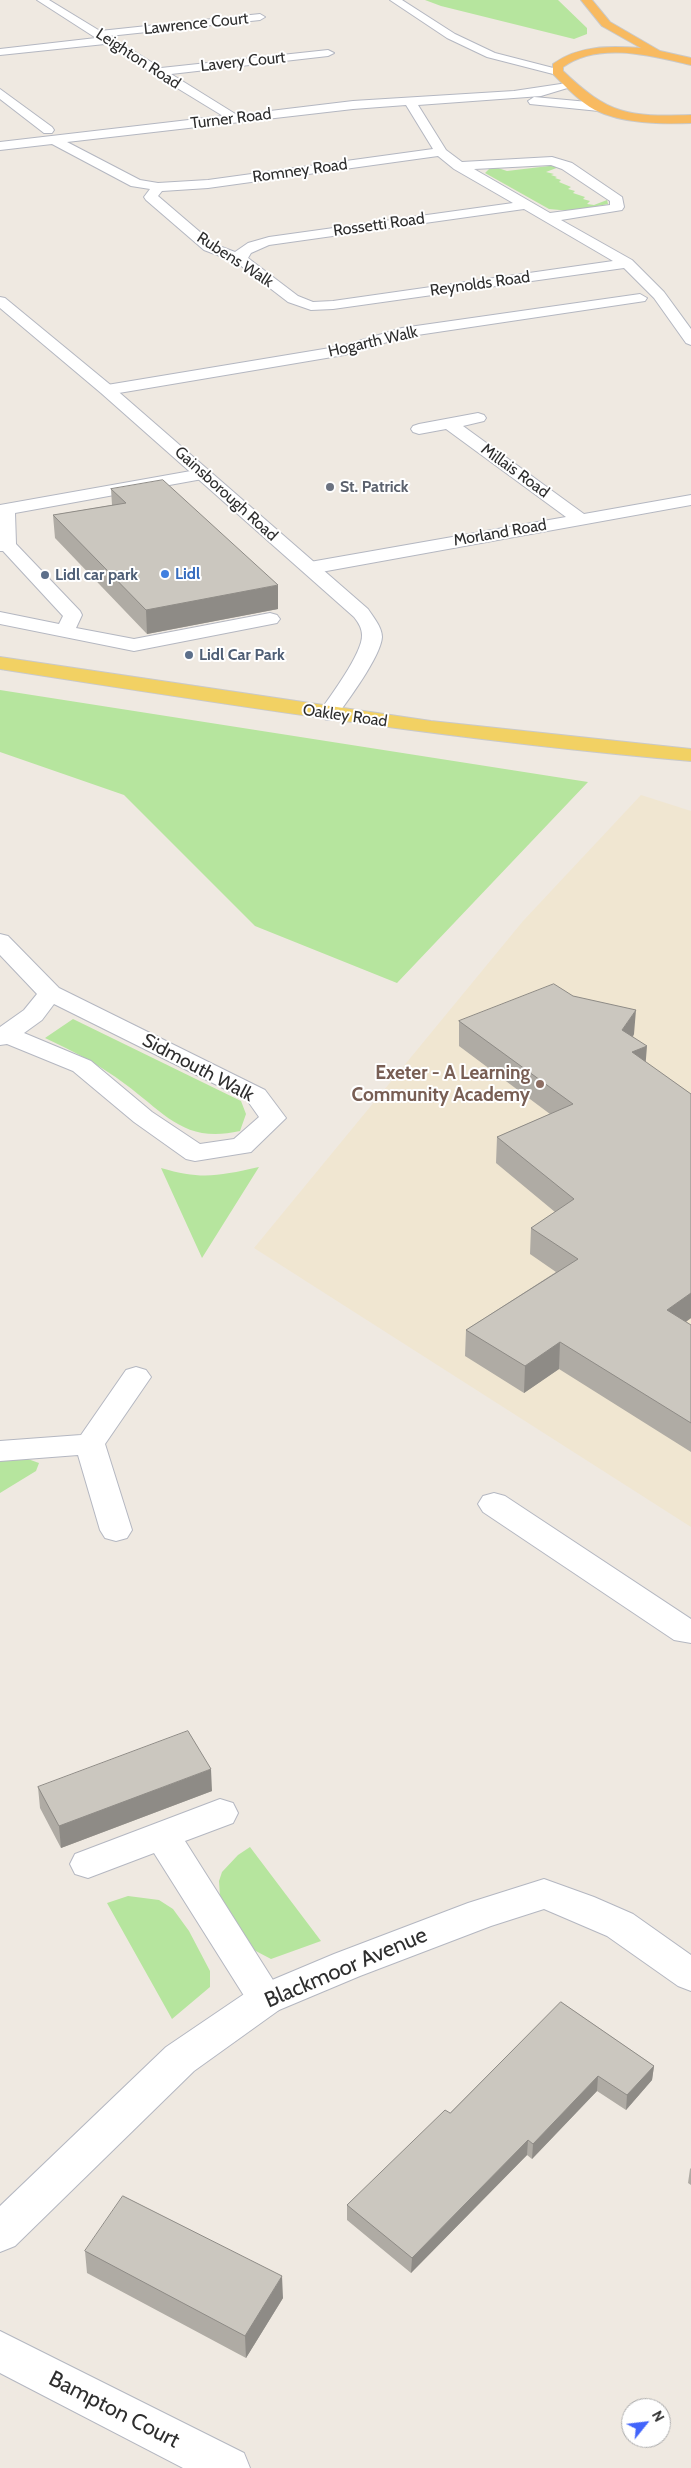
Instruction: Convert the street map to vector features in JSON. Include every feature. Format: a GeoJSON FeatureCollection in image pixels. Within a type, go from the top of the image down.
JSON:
{"type":"FeatureCollection","features":[{"type":"Feature","properties":{"kind":"highway"},"geometry":{"type":"LineString","coordinates":[[586,0],[606,24],[657,53]]}},
{"type":"Feature","properties":{"kind":"highway"},"geometry":{"type":"LineString","coordinates":[[606,24],[602,43],[596,48],[562,62],[557,66],[557,72],[583,96],[599,107],[626,114],[691,119]]}},
{"type":"Feature","properties":{"kind":"highway"},"geometry":{"type":"LineString","coordinates":[[580,55],[636,51],[657,53],[691,62]]}},
{"type":"Feature","properties":{"kind":"highway"},"geometry":{"type":"LineString","coordinates":[[660,118],[691,131]]}},
{"type":"Feature","properties":{"kind":"main road","name":"Oakley Road"},"geometry":{"type":"LineString","coordinates":[[0,663],[328,714],[488,736],[691,755]]}},
{"type":"Feature","properties":{"kind":"street","name":"Leighton Road"},"geometry":{"type":"LineString","coordinates":[[42,0],[234,118]]}},
{"type":"Feature","properties":{"kind":"street"},"geometry":{"type":"LineString","coordinates":[[394,0],[452,36],[501,58],[557,72]]}},
{"type":"Feature","properties":{"kind":"street","name":"Lawrence Court"},"geometry":{"type":"LineString","coordinates":[[0,52],[256,14],[271,23]]}},
{"type":"Feature","properties":{"kind":"street","name":"Lavery Court"},"geometry":{"type":"LineString","coordinates":[[158,72],[322,50],[340,60]]}},
{"type":"Feature","properties":{"kind":"street"},"geometry":{"type":"LineString","coordinates":[[483,50],[536,56],[580,55]]}},
{"type":"Feature","properties":{"kind":"street","name":"Turner Road"},"geometry":{"type":"LineString","coordinates":[[462,100],[541,92],[570,84]]}},
{"type":"Feature","properties":{"kind":"street"},"geometry":{"type":"LineString","coordinates":[[0,93],[49,129],[136,183],[158,187]]}},
{"type":"Feature","properties":{"kind":"street","name":"Turner Road"},"geometry":{"type":"LineString","coordinates":[[0,146],[49,129],[234,118],[353,105],[462,100],[529,101],[599,107]]}},
{"type":"Feature","properties":{"kind":"street"},"geometry":{"type":"LineString","coordinates":[[410,102],[441,152],[459,166],[627,263],[659,295],[691,340]]}},
{"type":"Feature","properties":{"kind":"street","name":"Romney Road"},"geometry":{"type":"LineString","coordinates":[[158,187],[208,184],[441,152]]}},
{"type":"Feature","properties":{"kind":"street"},"geometry":{"type":"LineString","coordinates":[[459,166],[552,161],[567,166],[617,200],[616,207],[606,210],[549,217]]}},
{"type":"Feature","properties":{"kind":"street","name":"Rubens Walk"},"geometry":{"type":"LineString","coordinates":[[158,187],[151,197],[210,247],[241,260],[293,299],[311,306],[333,305]]}},
{"type":"Feature","properties":{"kind":"street","name":"Rossetti Road"},"geometry":{"type":"LineString","coordinates":[[241,260],[242,252],[249,247],[274,240],[526,205]]}},
{"type":"Feature","properties":{"kind":"street","name":"Reynolds Road"},"geometry":{"type":"LineString","coordinates":[[333,305],[627,263]]}},
{"type":"Feature","properties":{"kind":"street","name":"Hogarth Walk"},"geometry":{"type":"LineString","coordinates":[[108,390],[344,350],[402,333],[606,308],[640,298]]}},
{"type":"Feature","properties":{"kind":"street","name":"Gainsborough Road"},"geometry":{"type":"LineString","coordinates":[[0,301],[108,390],[361,613],[370,626],[372,639],[342,695],[328,714]]}},
{"type":"Feature","properties":{"kind":"street"},"geometry":{"type":"LineString","coordinates":[[419,429],[478,418]]}},
{"type":"Feature","properties":{"kind":"street","name":"Millais Road"},"geometry":{"type":"LineString","coordinates":[[450,424],[580,519]]}},
{"type":"Feature","properties":{"kind":"street"},"geometry":{"type":"LineString","coordinates":[[65,630],[73,615],[3,546],[6,509],[202,474]]}},
{"type":"Feature","properties":{"kind":"street","name":"Morland Road"},"geometry":{"type":"LineString","coordinates":[[310,568],[691,500]]}},
{"type":"Feature","properties":{"kind":"street"},"geometry":{"type":"LineString","coordinates":[[0,618],[134,644],[270,619]]}},
{"type":"Feature","properties":{"kind":"street"},"geometry":{"type":"LineString","coordinates":[[0,941],[50,993],[34,1016],[3,1036]]}},
{"type":"Feature","properties":{"kind":"street","name":"Sidmouth Walk"},"geometry":{"type":"LineString","coordinates":[[3,1036],[82,1066],[143,1117],[195,1152],[242,1146],[273,1118],[256,1095],[50,993]]}},
{"type":"Feature","properties":{"kind":"street"},"geometry":{"type":"LineString","coordinates":[[90,1444],[136,1377]]}},
{"type":"Feature","properties":{"kind":"street"},"geometry":{"type":"LineString","coordinates":[[0,1451],[90,1444]]}},
{"type":"Feature","properties":{"kind":"street"},"geometry":{"type":"LineString","coordinates":[[90,1444],[116,1530]]}},
{"type":"Feature","properties":{"kind":"street"},"geometry":{"type":"LineString","coordinates":[[494,1504],[686,1632],[691,1631]]}},
{"type":"Feature","properties":{"kind":"street"},"geometry":{"type":"LineString","coordinates":[[88,1864],[220,1813]]}},
{"type":"Feature","properties":{"kind":"street"},"geometry":{"type":"LineString","coordinates":[[162,1836],[266,1999]]}},
{"type":"Feature","properties":{"kind":"street","name":"Blackmoor Avenue"},"geometry":{"type":"LineString","coordinates":[[0,2233],[180,2059],[266,1999],[347,1964],[481,1914],[544,1894],[581,1907],[620,1926],[691,1975]]}},
{"type":"Feature","properties":{"kind":"street","name":"Bampton Court"},"geometry":{"type":"LineString","coordinates":[[0,2351],[228,2468]]}},
{"type":"Feature","properties":{"kind":"shaded area","name":"Exeter - A Learning Community Academy"},"geometry":{"type":"Polygon","coordinates":[[[641,795],[691,811],[691,1527],[254,1248],[523,921],[641,795]]]}},
{"type":"Feature","properties":{"kind":"green space"},"geometry":{"type":"Polygon","coordinates":[[[425,0],[558,0],[587,28],[587,34],[574,39],[441,6],[425,0]]]}},
{"type":"Feature","properties":{"kind":"green space"},"geometry":{"type":"Polygon","coordinates":[[[552,163],[559,167],[546,172],[554,174],[551,175],[561,180],[559,182],[571,187],[568,189],[575,191],[573,193],[585,197],[583,199],[590,201],[587,204],[594,205],[607,200],[608,204],[571,211],[549,209],[485,173],[492,166],[507,171],[549,166],[552,163]]]}},
{"type":"Feature","properties":{"kind":"green space"},"geometry":{"type":"Polygon","coordinates":[[[0,690],[588,782],[397,983],[255,926],[124,795],[0,752],[0,690]]]}},
{"type":"Feature","properties":{"kind":"green space"},"geometry":{"type":"Polygon","coordinates":[[[73,1019],[241,1101],[246,1114],[240,1131],[221,1134],[204,1133],[176,1123],[106,1071],[76,1053],[45,1038],[73,1019]]]}},
{"type":"Feature","properties":{"kind":"green space"},"geometry":{"type":"Polygon","coordinates":[[[259,1167],[202,1258],[161,1168],[188,1174],[210,1175],[232,1173],[259,1167]]]}},
{"type":"Feature","properties":{"kind":"green space"},"geometry":{"type":"Polygon","coordinates":[[[25,1458],[39,1463],[36,1471],[0,1493],[0,1461],[25,1458]]]}},
{"type":"Feature","properties":{"kind":"green space"},"geometry":{"type":"Polygon","coordinates":[[[250,1847],[321,1941],[271,1959],[252,1949],[220,1897],[219,1881],[222,1872],[238,1855],[250,1847]]]}},
{"type":"Feature","properties":{"kind":"green space"},"geometry":{"type":"Polygon","coordinates":[[[128,1896],[159,1900],[173,1909],[189,1931],[210,1971],[210,1987],[172,2019],[107,1903],[128,1896]]]}},
{"type":"Feature","properties":{"kind":"building","name":"Lidl"},"geometry":{"type":"Polygon","coordinates":[[[163,480],[278,585],[146,610],[53,515],[126,503],[111,489],[163,480]]]}},
{"type":"Feature","properties":{"kind":"building"},"geometry":{"type":"Polygon","coordinates":[[[554,984],[573,996],[636,1010],[622,1030],[647,1046],[632,1052],[691,1094],[691,1293],[667,1310],[691,1325],[691,1423],[560,1342],[525,1366],[466,1330],[578,1259],[531,1228],[574,1199],[497,1137],[573,1104],[459,1021],[554,984]]]}},
{"type":"Feature","properties":{"kind":"building"},"geometry":{"type":"Polygon","coordinates":[[[188,1731],[211,1769],[59,1826],[38,1787],[188,1731]]]}},
{"type":"Feature","properties":{"kind":"building"},"geometry":{"type":"Polygon","coordinates":[[[561,2002],[654,2066],[627,2095],[598,2076],[533,2144],[528,2140],[412,2258],[347,2205],[445,2110],[450,2113],[561,2002]]]}},
{"type":"Feature","properties":{"kind":"building"},"geometry":{"type":"Polygon","coordinates":[[[123,2196],[282,2276],[245,2336],[85,2251],[123,2196]]]}},
{"type":"Feature","properties":{"kind":"place","name":"St. Patrick"},"geometry":{"type":"Point","coordinates":[330,487]}},
{"type":"Feature","properties":{"kind":"place","name":"Lidl"},"geometry":{"type":"Point","coordinates":[165,574]}},
{"type":"Feature","properties":{"kind":"place","name":"Lidl car park"},"geometry":{"type":"Point","coordinates":[45,575]}},
{"type":"Feature","properties":{"kind":"place","name":"Lidl Car Park"},"geometry":{"type":"Point","coordinates":[189,655]}},
{"type":"Feature","properties":{"kind":"place","name":"Exeter - A Learning Community Academy"},"geometry":{"type":"Point","coordinates":[540,1084]}}]}
